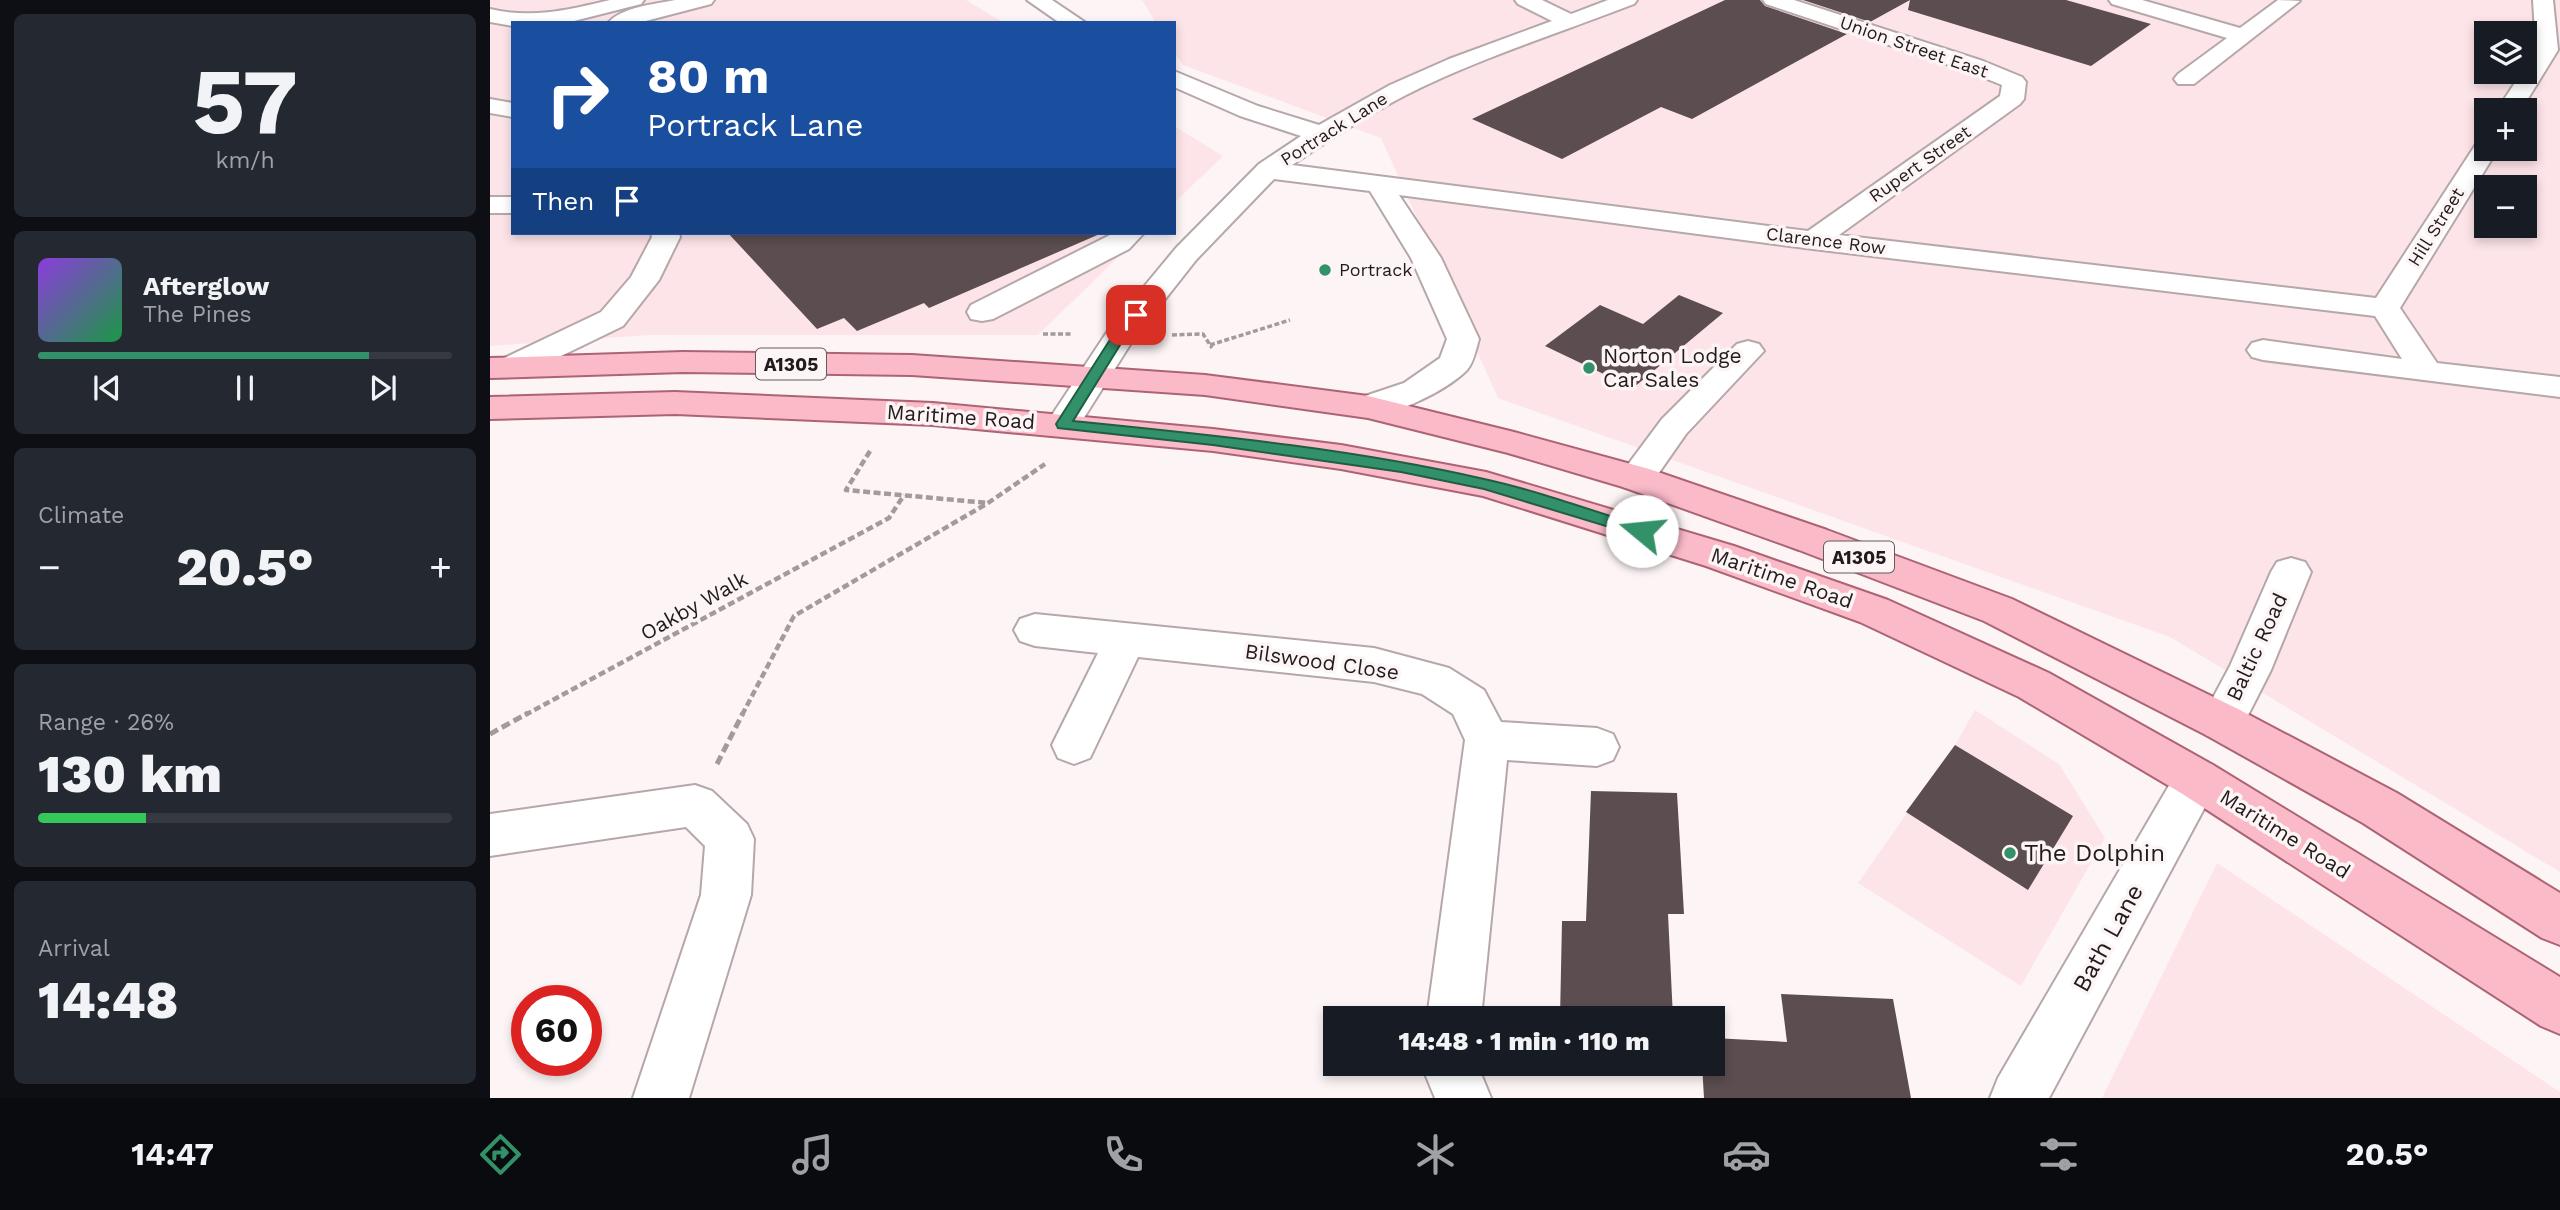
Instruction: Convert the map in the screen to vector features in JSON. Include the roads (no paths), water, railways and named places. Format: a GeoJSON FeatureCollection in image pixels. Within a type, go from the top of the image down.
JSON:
{"type":"FeatureCollection","features":[{"type":"Feature","properties":{"kind":"main road","name":"A1305"},"geometry":{"type":"LineString","coordinates":[[501,368],[627,364],[912,365],[1205,385],[1368,407],[1514,443],[1636,478],[1813,540],[1997,610],[2222,722],[2380,808],[2560,921]]}},
{"type":"Feature","properties":{"kind":"main road","name":"Maritime Road"},"geometry":{"type":"LineString","coordinates":[[490,408],[675,403],[933,414],[1213,440],[1401,467],[1486,484],[1720,556],[1874,611],[2035,685],[2197,779],[2560,1007]]}},
{"type":"Feature","properties":{"kind":"street"},"geometry":{"type":"LineString","coordinates":[[490,15],[502,20],[536,20],[588,12],[634,0]]}},
{"type":"Feature","properties":{"kind":"street"},"geometry":{"type":"LineString","coordinates":[[624,21],[644,13],[704,0]]}},
{"type":"Feature","properties":{"kind":"street"},"geometry":{"type":"LineString","coordinates":[[1037,0],[1072,21]]}},
{"type":"Feature","properties":{"kind":"street"},"geometry":{"type":"LineString","coordinates":[[1525,0],[1572,22]]}},
{"type":"Feature","properties":{"kind":"street","name":"Portrack Lane"},"geometry":{"type":"LineString","coordinates":[[1063,424],[1120,335],[1186,254],[1268,170],[1321,134],[1410,84],[1627,0]]}},
{"type":"Feature","properties":{"kind":"street","name":"Union Street East"},"geometry":{"type":"LineString","coordinates":[[1773,0],[1975,66],[2014,82]]}},
{"type":"Feature","properties":{"kind":"street"},"geometry":{"type":"LineString","coordinates":[[2119,0],[2244,36]]}},
{"type":"Feature","properties":{"kind":"street"},"geometry":{"type":"LineString","coordinates":[[2517,98],[2547,50],[2543,0]]}},
{"type":"Feature","properties":{"kind":"street"},"geometry":{"type":"LineString","coordinates":[[2186,79],[2290,1]]}},
{"type":"Feature","properties":{"kind":"street"},"geometry":{"type":"LineString","coordinates":[[1176,80],[1195,99],[1321,134]]}},
{"type":"Feature","properties":{"kind":"street","name":"Rupert Street"},"geometry":{"type":"LineString","coordinates":[[1813,240],[2012,99],[2014,82]]}},
{"type":"Feature","properties":{"kind":"street"},"geometry":{"type":"LineString","coordinates":[[490,106],[511,110]]}},
{"type":"Feature","properties":{"kind":"street","name":"Hill Street"},"geometry":{"type":"LineString","coordinates":[[2385,308],[2477,161]]}},
{"type":"Feature","properties":{"kind":"street","name":"Clarence Row"},"geometry":{"type":"LineString","coordinates":[[1268,170],[1813,240],[2385,308]]}},
{"type":"Feature","properties":{"kind":"street"},"geometry":{"type":"LineString","coordinates":[[1368,407],[1416,390],[1455,363],[1463,339],[1426,258],[1379,184]]}},
{"type":"Feature","properties":{"kind":"street"},"geometry":{"type":"LineString","coordinates":[[490,205],[511,205]]}},
{"type":"Feature","properties":{"kind":"street"},"geometry":{"type":"LineString","coordinates":[[501,368],[612,319],[644,280],[669,235]]}},
{"type":"Feature","properties":{"kind":"street"},"geometry":{"type":"LineString","coordinates":[[982,312],[1119,243],[1128,235]]}},
{"type":"Feature","properties":{"kind":"street"},"geometry":{"type":"LineString","coordinates":[[2385,308],[2427,372]]}},
{"type":"Feature","properties":{"kind":"street"},"geometry":{"type":"LineString","coordinates":[[612,319],[614,336],[627,364]]}},
{"type":"Feature","properties":{"kind":"street"},"geometry":{"type":"LineString","coordinates":[[2263,350],[2560,387]]}},
{"type":"Feature","properties":{"kind":"street"},"geometry":{"type":"LineString","coordinates":[[1636,478],[1676,421],[1748,351]]}},
{"type":"Feature","properties":{"kind":"street","name":"Baltic Road"},"geometry":{"type":"LineString","coordinates":[[2222,722],[2250,670],[2291,572]]}},
{"type":"Feature","properties":{"kind":"street","name":"Bilswood Close"},"geometry":{"type":"LineString","coordinates":[[1034,630],[1374,665],[1433,680],[1469,702],[1487,740]]}},
{"type":"Feature","properties":{"kind":"street"},"geometry":{"type":"LineString","coordinates":[[1074,745],[1126,639]]}},
{"type":"Feature","properties":{"kind":"street"},"geometry":{"type":"LineString","coordinates":[[1455,1006],[1487,740],[1597,747]]}},
{"type":"Feature","properties":{"kind":"street","name":"Bath Lane"},"geometry":{"type":"LineString","coordinates":[[2018,1098],[2197,779]]}},
{"type":"Feature","properties":{"kind":"street"},"geometry":{"type":"LineString","coordinates":[[490,835],[695,805],[730,839],[726,895],[662,1098]]}},
{"type":"Feature","properties":{"kind":"street"},"geometry":{"type":"LineString","coordinates":[[1454,1076],[1463,1098]]}},
{"type":"Feature","properties":{"kind":"place","name":"Portrack"},"geometry":{"type":"Point","coordinates":[1325,270]}},
{"type":"Feature","properties":{"kind":"place","name":"Norton Lodge Car Sales"},"geometry":{"type":"Point","coordinates":[1589,368]}},
{"type":"Feature","properties":{"kind":"place","name":"The Dolphin"},"geometry":{"type":"Point","coordinates":[2010,853]}}]}
